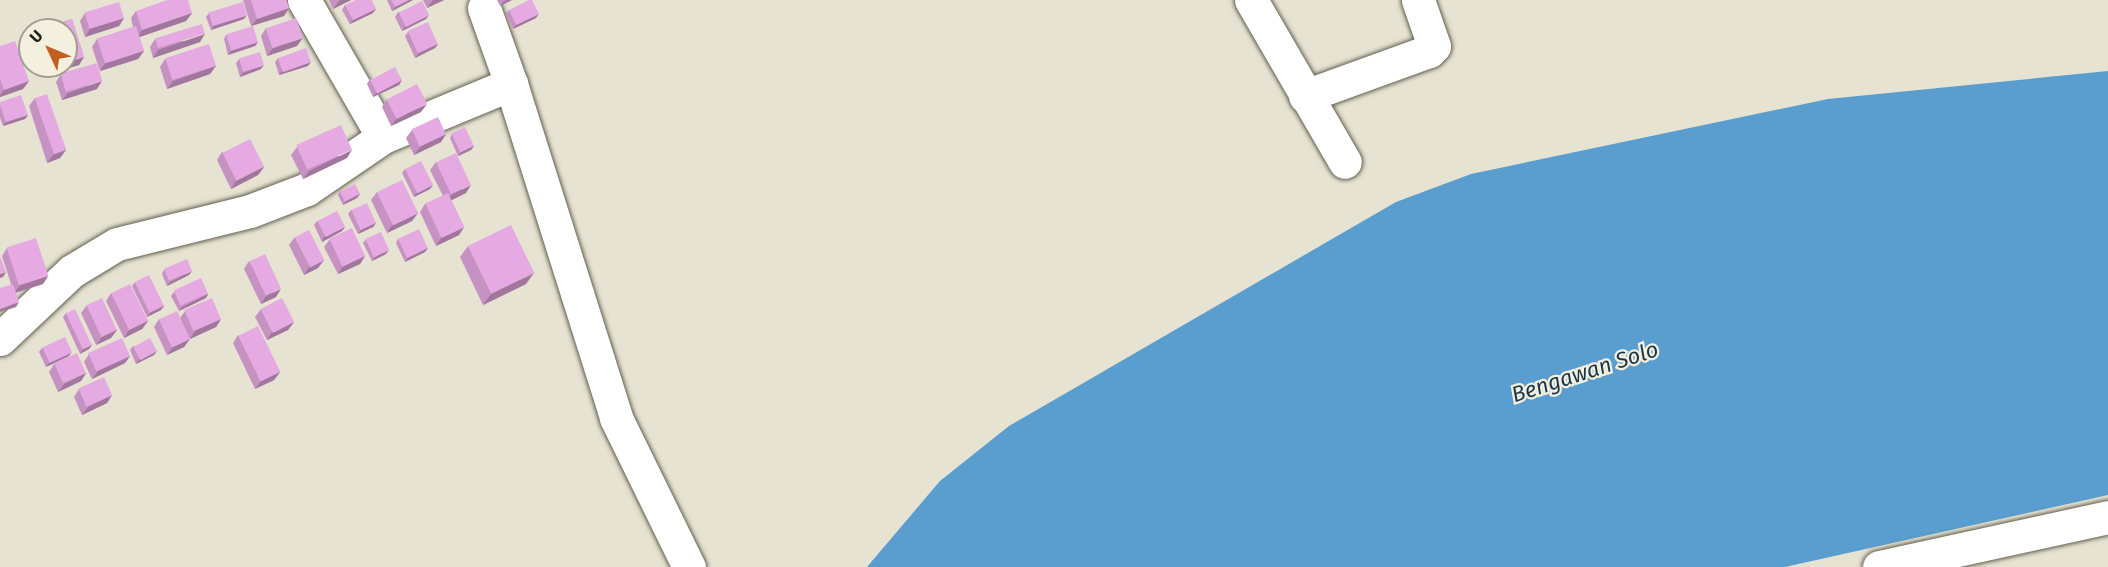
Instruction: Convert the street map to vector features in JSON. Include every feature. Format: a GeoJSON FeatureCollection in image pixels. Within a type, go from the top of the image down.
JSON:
{"type":"FeatureCollection","features":[{"type":"Feature","properties":{"kind":"street"},"geometry":{"type":"LineString","coordinates":[[304,0],[383,137]]}},
{"type":"Feature","properties":{"kind":"street"},"geometry":{"type":"LineString","coordinates":[[1251,0],[1345,162]]}},
{"type":"Feature","properties":{"kind":"street"},"geometry":{"type":"LineString","coordinates":[[1305,96],[1429,51],[1434,46],[1418,0]]}},
{"type":"Feature","properties":{"kind":"street"},"geometry":{"type":"LineString","coordinates":[[484,8],[511,84],[616,418],[689,567]]}},
{"type":"Feature","properties":{"kind":"street"},"geometry":{"type":"LineString","coordinates":[[0,339],[72,271],[117,244],[250,211],[307,189],[383,137],[511,84]]}},
{"type":"Feature","properties":{"kind":"street"},"geometry":{"type":"LineString","coordinates":[[1879,567],[2108,518]]}},
{"type":"Feature","properties":{"kind":"water","name":"Bengawan Solo"},"geometry":{"type":"Polygon","coordinates":[[[2108,71],[2108,495],[1785,567],[867,567],[940,481],[1009,426],[1396,202],[1471,174],[1828,99],[2108,71]]]}},
{"type":"Feature","properties":{"kind":"building"},"geometry":{"type":"Polygon","coordinates":[[[167,0],[188,0],[192,13],[142,30],[136,11],[167,0]]]}},
{"type":"Feature","properties":{"kind":"building"},"geometry":{"type":"Polygon","coordinates":[[[251,0],[286,0],[289,8],[257,19],[251,0]]]}},
{"type":"Feature","properties":{"kind":"building"},"geometry":{"type":"Polygon","coordinates":[[[356,0],[372,0],[376,9],[353,20],[345,5],[356,0]]]}},
{"type":"Feature","properties":{"kind":"building"},"geometry":{"type":"Polygon","coordinates":[[[391,0],[409,0],[395,7],[391,0]]]}},
{"type":"Feature","properties":{"kind":"building"},"geometry":{"type":"Polygon","coordinates":[[[532,0],[539,14],[516,25],[509,10],[532,0]]]}},
{"type":"Feature","properties":{"kind":"building"},"geometry":{"type":"Polygon","coordinates":[[[422,1],[429,15],[406,27],[399,13],[422,1]]]}},
{"type":"Feature","properties":{"kind":"building"},"geometry":{"type":"Polygon","coordinates":[[[119,2],[124,18],[90,29],[85,13],[119,2]]]}},
{"type":"Feature","properties":{"kind":"building"},"geometry":{"type":"Polygon","coordinates":[[[243,2],[247,15],[213,26],[209,13],[243,2]]]}},
{"type":"Feature","properties":{"kind":"building"},"geometry":{"type":"Polygon","coordinates":[[[296,18],[303,38],[273,48],[266,28],[296,18]]]}},
{"type":"Feature","properties":{"kind":"building"},"geometry":{"type":"Polygon","coordinates":[[[428,22],[438,44],[418,53],[408,31],[428,22]]]}},
{"type":"Feature","properties":{"kind":"building"},"geometry":{"type":"Polygon","coordinates":[[[202,24],[205,34],[158,48],[155,38],[202,24]]]}},
{"type":"Feature","properties":{"kind":"building"},"geometry":{"type":"Polygon","coordinates":[[[136,26],[144,51],[105,63],[97,39],[136,26]]]}},
{"type":"Feature","properties":{"kind":"building"},"geometry":{"type":"Polygon","coordinates":[[[253,26],[258,42],[231,50],[226,34],[253,26]]]}},
{"type":"Feature","properties":{"kind":"building"},"geometry":{"type":"Polygon","coordinates":[[[78,38],[84,57],[78,59],[78,38]]]}},
{"type":"Feature","properties":{"kind":"building"},"geometry":{"type":"Polygon","coordinates":[[[15,41],[18,50],[18,78],[28,78],[29,81],[4,90],[0,78],[0,46],[15,41]]]}},
{"type":"Feature","properties":{"kind":"building"},"geometry":{"type":"Polygon","coordinates":[[[209,44],[216,66],[172,80],[165,58],[209,44]]]}},
{"type":"Feature","properties":{"kind":"building"},"geometry":{"type":"Polygon","coordinates":[[[306,48],[311,62],[283,72],[278,58],[306,48]]]}},
{"type":"Feature","properties":{"kind":"building"},"geometry":{"type":"Polygon","coordinates":[[[260,52],[264,65],[243,72],[239,58],[260,52]]]}},
{"type":"Feature","properties":{"kind":"building"},"geometry":{"type":"Polygon","coordinates":[[[97,63],[102,81],[66,92],[62,78],[78,78],[78,68],[97,63]]]}},
{"type":"Feature","properties":{"kind":"building"},"geometry":{"type":"Polygon","coordinates":[[[395,67],[402,80],[377,93],[370,80],[395,67]]]}},
{"type":"Feature","properties":{"kind":"building"},"geometry":{"type":"Polygon","coordinates":[[[417,84],[427,104],[397,119],[387,99],[417,84]]]}},
{"type":"Feature","properties":{"kind":"building"},"geometry":{"type":"Polygon","coordinates":[[[47,94],[66,150],[54,154],[35,98],[47,94]]]}},
{"type":"Feature","properties":{"kind":"building"},"geometry":{"type":"Polygon","coordinates":[[[21,95],[28,115],[6,122],[0,102],[21,95]]]}},
{"type":"Feature","properties":{"kind":"building"},"geometry":{"type":"Polygon","coordinates":[[[438,117],[446,134],[420,146],[412,129],[438,117]]]}},
{"type":"Feature","properties":{"kind":"building"},"geometry":{"type":"Polygon","coordinates":[[[341,125],[352,150],[307,170],[296,145],[341,125]]]}},
{"type":"Feature","properties":{"kind":"building"},"geometry":{"type":"Polygon","coordinates":[[[465,127],[474,146],[460,152],[451,133],[465,127]]]}},
{"type":"Feature","properties":{"kind":"building"},"geometry":{"type":"Polygon","coordinates":[[[250,139],[264,167],[236,181],[222,153],[250,139]]]}},
{"type":"Feature","properties":{"kind":"building"},"geometry":{"type":"Polygon","coordinates":[[[456,153],[471,185],[451,194],[436,162],[456,153]]]}},
{"type":"Feature","properties":{"kind":"building"},"geometry":{"type":"Polygon","coordinates":[[[421,161],[433,185],[417,193],[405,169],[421,161]]]}},
{"type":"Feature","properties":{"kind":"building"},"geometry":{"type":"Polygon","coordinates":[[[402,180],[418,213],[393,226],[377,192],[402,180]]]}},
{"type":"Feature","properties":{"kind":"building"},"geometry":{"type":"Polygon","coordinates":[[[355,184],[360,194],[345,202],[340,192],[355,184]]]}},
{"type":"Feature","properties":{"kind":"building"},"geometry":{"type":"Polygon","coordinates":[[[448,193],[464,227],[441,238],[425,204],[448,193]]]}},
{"type":"Feature","properties":{"kind":"building"},"geometry":{"type":"Polygon","coordinates":[[[367,203],[376,223],[360,230],[351,210],[367,203]]]}},
{"type":"Feature","properties":{"kind":"building"},"geometry":{"type":"Polygon","coordinates":[[[337,211],[345,227],[326,237],[317,221],[337,211]]]}},
{"type":"Feature","properties":{"kind":"building"},"geometry":{"type":"Polygon","coordinates":[[[511,225],[534,273],[491,294],[468,246],[511,225]]]}},
{"type":"Feature","properties":{"kind":"building"},"geometry":{"type":"Polygon","coordinates":[[[352,228],[365,256],[342,267],[329,239],[352,228]]]}},
{"type":"Feature","properties":{"kind":"building"},"geometry":{"type":"Polygon","coordinates":[[[419,229],[428,248],[407,258],[398,239],[419,229]]]}},
{"type":"Feature","properties":{"kind":"building"},"geometry":{"type":"Polygon","coordinates":[[[309,230],[324,260],[310,268],[295,237],[309,230]]]}},
{"type":"Feature","properties":{"kind":"building"},"geometry":{"type":"Polygon","coordinates":[[[381,232],[389,250],[374,257],[365,239],[381,232]]]}},
{"type":"Feature","properties":{"kind":"building"},"geometry":{"type":"Polygon","coordinates":[[[36,238],[48,276],[19,286],[7,248],[36,238]]]}},
{"type":"Feature","properties":{"kind":"building"},"geometry":{"type":"Polygon","coordinates":[[[265,254],[281,288],[266,296],[250,261],[265,254]]]}},
{"type":"Feature","properties":{"kind":"building"},"geometry":{"type":"Polygon","coordinates":[[[0,258],[6,272],[0,274],[0,258]]]}},
{"type":"Feature","properties":{"kind":"building"},"geometry":{"type":"Polygon","coordinates":[[[187,259],[192,271],[169,281],[164,269],[187,259]]]}},
{"type":"Feature","properties":{"kind":"building"},"geometry":{"type":"Polygon","coordinates":[[[149,275],[164,306],[150,313],[135,282],[149,275]]]}},
{"type":"Feature","properties":{"kind":"building"},"geometry":{"type":"Polygon","coordinates":[[[201,278],[208,294],[181,306],[174,290],[201,278]]]}},
{"type":"Feature","properties":{"kind":"building"},"geometry":{"type":"Polygon","coordinates":[[[13,284],[19,302],[0,309],[0,288],[13,284]]]}},
{"type":"Feature","properties":{"kind":"building"},"geometry":{"type":"Polygon","coordinates":[[[130,284],[148,321],[129,330],[111,293],[130,284]]]}},
{"type":"Feature","properties":{"kind":"building"},"geometry":{"type":"Polygon","coordinates":[[[102,298],[117,330],[101,337],[87,305],[102,298]]]}},
{"type":"Feature","properties":{"kind":"building"},"geometry":{"type":"Polygon","coordinates":[[[212,298],[221,319],[193,331],[184,310],[212,298]]]}},
{"type":"Feature","properties":{"kind":"building"},"geometry":{"type":"Polygon","coordinates":[[[282,298],[294,322],[273,333],[261,309],[282,298]]]}},
{"type":"Feature","properties":{"kind":"building"},"geometry":{"type":"Polygon","coordinates":[[[75,309],[92,345],[83,349],[66,313],[75,309]]]}},
{"type":"Feature","properties":{"kind":"building"},"geometry":{"type":"Polygon","coordinates":[[[177,311],[190,339],[172,348],[159,319],[177,311]]]}},
{"type":"Feature","properties":{"kind":"building"},"geometry":{"type":"Polygon","coordinates":[[[258,326],[280,372],[261,381],[238,336],[258,326]]]}},
{"type":"Feature","properties":{"kind":"building"},"geometry":{"type":"Polygon","coordinates":[[[65,337],[72,352],[50,363],[42,348],[65,337]]]}},
{"type":"Feature","properties":{"kind":"building"},"geometry":{"type":"Polygon","coordinates":[[[122,338],[130,356],[96,371],[88,353],[122,338]]]}},
{"type":"Feature","properties":{"kind":"building"},"geometry":{"type":"Polygon","coordinates":[[[150,338],[157,351],[140,360],[133,347],[150,338]]]}},
{"type":"Feature","properties":{"kind":"building"},"geometry":{"type":"Polygon","coordinates":[[[77,353],[86,373],[63,383],[54,363],[77,353]]]}},
{"type":"Feature","properties":{"kind":"building"},"geometry":{"type":"Polygon","coordinates":[[[104,377],[112,395],[87,407],[78,388],[104,377]]]}}]}
